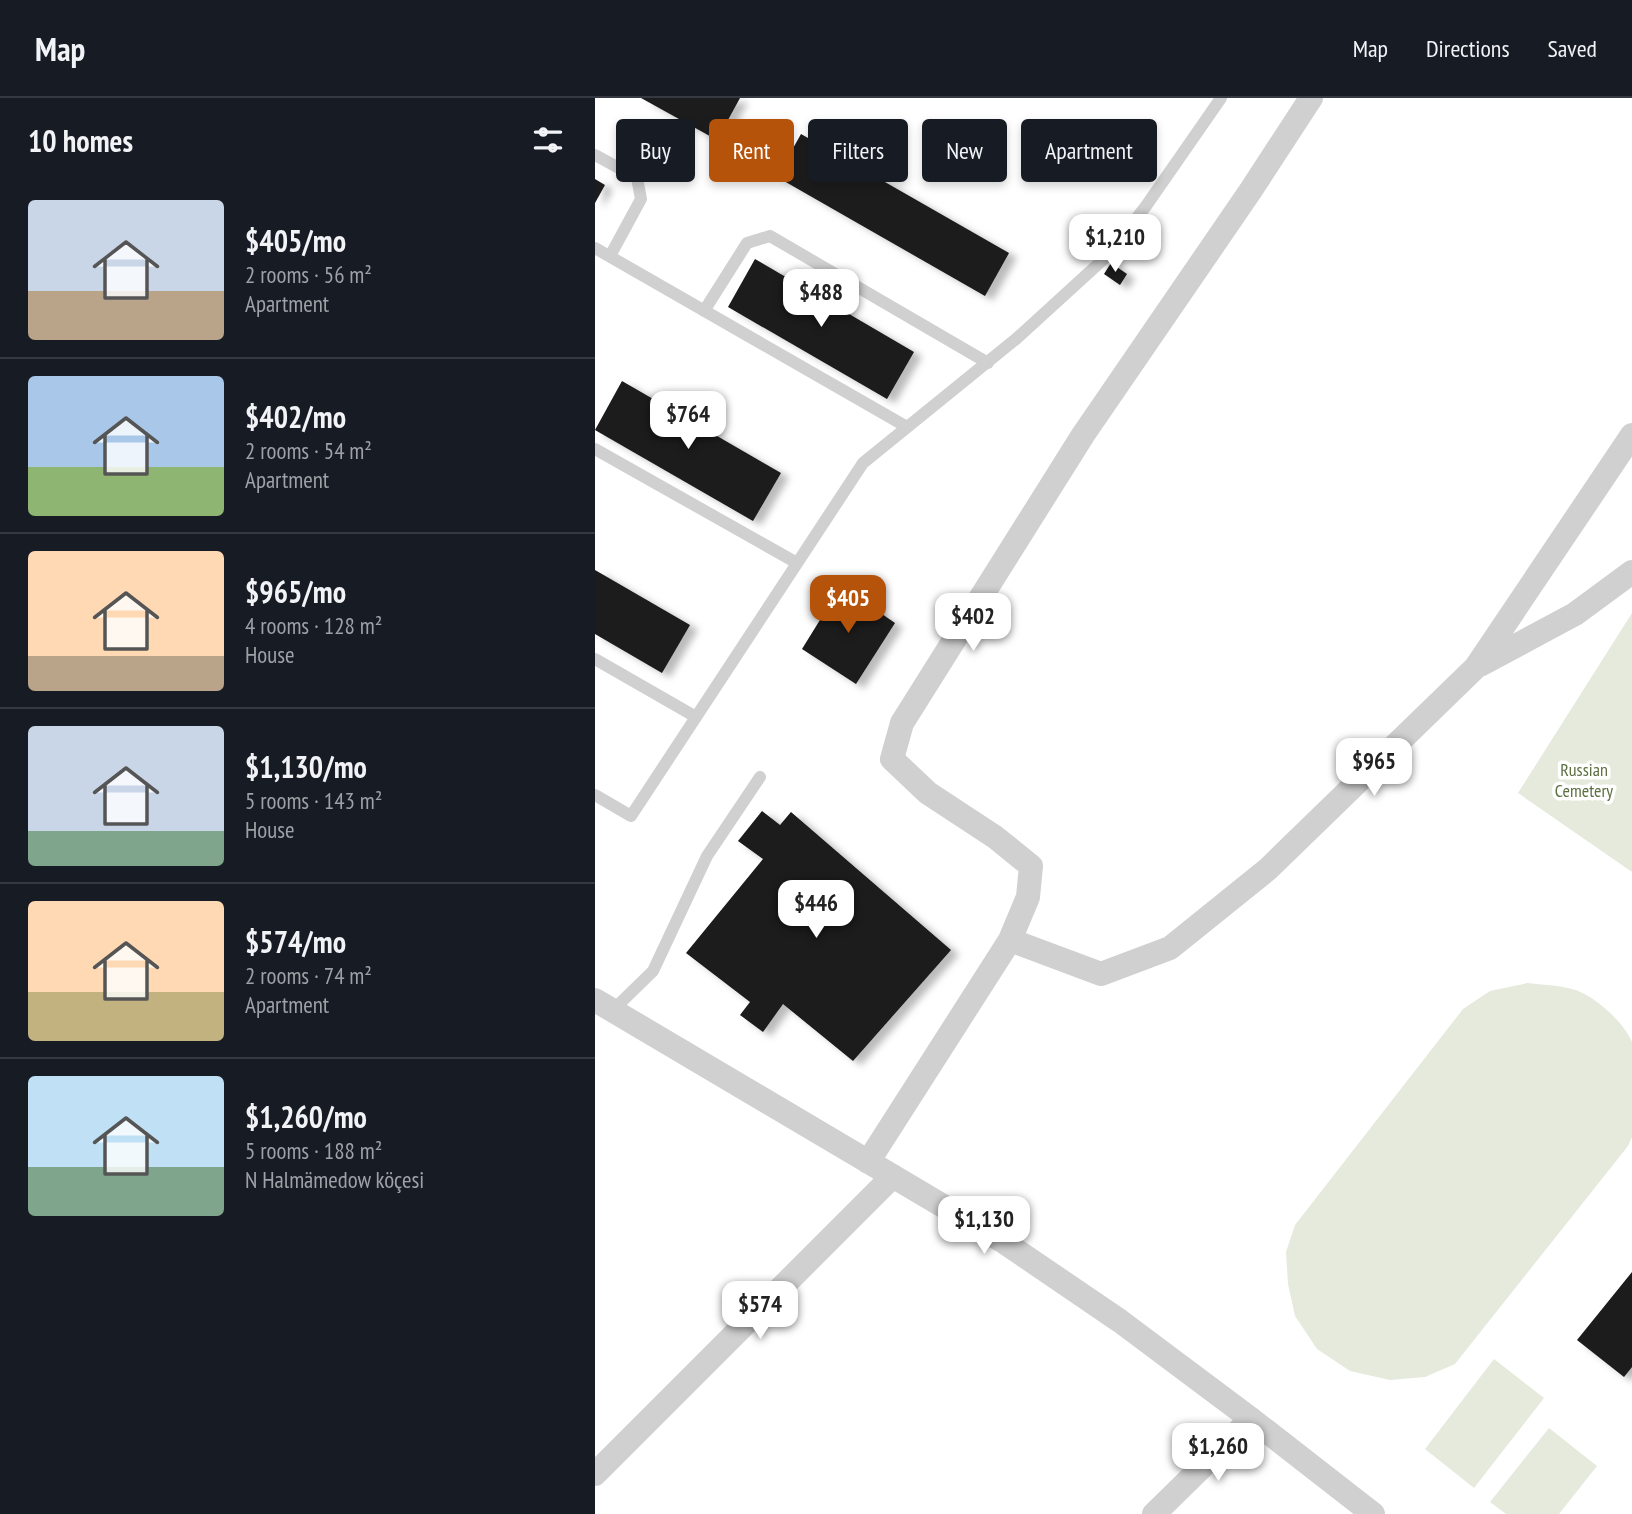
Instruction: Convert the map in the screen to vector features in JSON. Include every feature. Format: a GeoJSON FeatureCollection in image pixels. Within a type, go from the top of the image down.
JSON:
{"type":"FeatureCollection","features":[{"type":"Feature","properties":{"kind":"street"},"geometry":{"type":"LineString","coordinates":[[869,1162],[1010,940],[1028,897],[1031,866],[995,836],[928,793],[892,759],[902,723],[1083,435],[1311,98]]}},
{"type":"Feature","properties":{"kind":"street"},"geometry":{"type":"LineString","coordinates":[[1010,940],[1101,974],[1170,948],[1268,869],[1476,667],[1632,435]]}},
{"type":"Feature","properties":{"kind":"street"},"geometry":{"type":"LineString","coordinates":[[1476,667],[1575,614],[1632,572]]}},
{"type":"Feature","properties":{"kind":"street"},"geometry":{"type":"LineString","coordinates":[[601,1013],[869,1162],[1004,1242],[1120,1321],[1373,1514]]}},
{"type":"Feature","properties":{"kind":"street"},"geometry":{"type":"LineString","coordinates":[[595,1474],[893,1176]]}},
{"type":"Feature","properties":{"kind":"street"},"geometry":{"type":"LineString","coordinates":[[1154,1514],[1251,1419]]}},
{"type":"Feature","properties":{"kind":"lane"},"geometry":{"type":"LineString","coordinates":[[595,795],[631,816],[863,463],[1016,340],[1107,256],[1146,206],[1221,98]]}},
{"type":"Feature","properties":{"kind":"lane"},"geometry":{"type":"LineString","coordinates":[[595,155],[637,178],[641,199],[610,256]]}},
{"type":"Feature","properties":{"kind":"lane"},"geometry":{"type":"LineString","coordinates":[[704,311],[747,243],[769,236],[988,363]]}},
{"type":"Feature","properties":{"kind":"lane"},"geometry":{"type":"LineString","coordinates":[[595,248],[907,427]]}},
{"type":"Feature","properties":{"kind":"lane"},"geometry":{"type":"LineString","coordinates":[[595,449],[797,563]]}},
{"type":"Feature","properties":{"kind":"lane"},"geometry":{"type":"LineString","coordinates":[[595,659],[695,717]]}},
{"type":"Feature","properties":{"kind":"lane"},"geometry":{"type":"LineString","coordinates":[[601,1013],[653,971],[707,856],[760,777]]}},
{"type":"Feature","properties":{"kind":"green space","name":"Russian Cemetery"},"geometry":{"type":"Polygon","coordinates":[[[1632,613],[1632,872],[1518,793],[1632,613]]]}},
{"type":"Feature","properties":{"kind":"green space"},"geometry":{"type":"Polygon","coordinates":[[[1528,983],[1580,992],[1607,1010],[1628,1034],[1632,1042],[1632,1137],[1628,1146],[1455,1364],[1425,1377],[1390,1380],[1350,1371],[1317,1349],[1295,1316],[1288,1284],[1286,1252],[1295,1225],[1463,1009],[1490,991],[1528,983]]]}},
{"type":"Feature","properties":{"kind":"green space"},"geometry":{"type":"Polygon","coordinates":[[[1494,1359],[1544,1398],[1474,1488],[1425,1449],[1494,1359]]]}},
{"type":"Feature","properties":{"kind":"green space"},"geometry":{"type":"Polygon","coordinates":[[[1549,1428],[1597,1466],[1559,1514],[1506,1514],[1490,1502],[1549,1428]]]}},
{"type":"Feature","properties":{"kind":"building"},"geometry":{"type":"Polygon","coordinates":[[[641,98],[740,98],[728,119],[709,119],[709,136],[695,128],[695,119],[679,119],[641,98]]]}},
{"type":"Feature","properties":{"kind":"building"},"geometry":{"type":"Polygon","coordinates":[[[801,134],[808,138],[808,182],[885,182],[1009,253],[985,296],[786,182],[794,182],[794,147],[801,134]]]}},
{"type":"Feature","properties":{"kind":"building"},"geometry":{"type":"Polygon","coordinates":[[[595,179],[605,185],[595,203],[595,179]]]}},
{"type":"Feature","properties":{"kind":"building"},"geometry":{"type":"Polygon","coordinates":[[[755,259],[914,352],[887,399],[728,307],[755,259]]]}},
{"type":"Feature","properties":{"kind":"building"},"geometry":{"type":"Polygon","coordinates":[[[1111,263],[1127,274],[1120,285],[1104,274],[1111,263]]]}},
{"type":"Feature","properties":{"kind":"building"},"geometry":{"type":"Polygon","coordinates":[[[622,381],[781,473],[753,521],[595,430],[622,381]]]}},
{"type":"Feature","properties":{"kind":"building"},"geometry":{"type":"Polygon","coordinates":[[[595,570],[690,625],[662,673],[595,634],[595,570]]]}},
{"type":"Feature","properties":{"kind":"building"},"geometry":{"type":"Polygon","coordinates":[[[841,586],[895,623],[856,684],[802,649],[841,586]]]}},
{"type":"Feature","properties":{"kind":"building"},"geometry":{"type":"Polygon","coordinates":[[[762,811],[780,825],[791,812],[951,950],[853,1061],[783,1004],[763,1032],[740,1015],[750,1002],[686,953],[763,859],[738,841],[762,811]]]}},
{"type":"Feature","properties":{"kind":"building"},"geometry":{"type":"Polygon","coordinates":[[[1632,1272],[1632,1367],[1624,1377],[1577,1340],[1632,1272]]]}}]}
